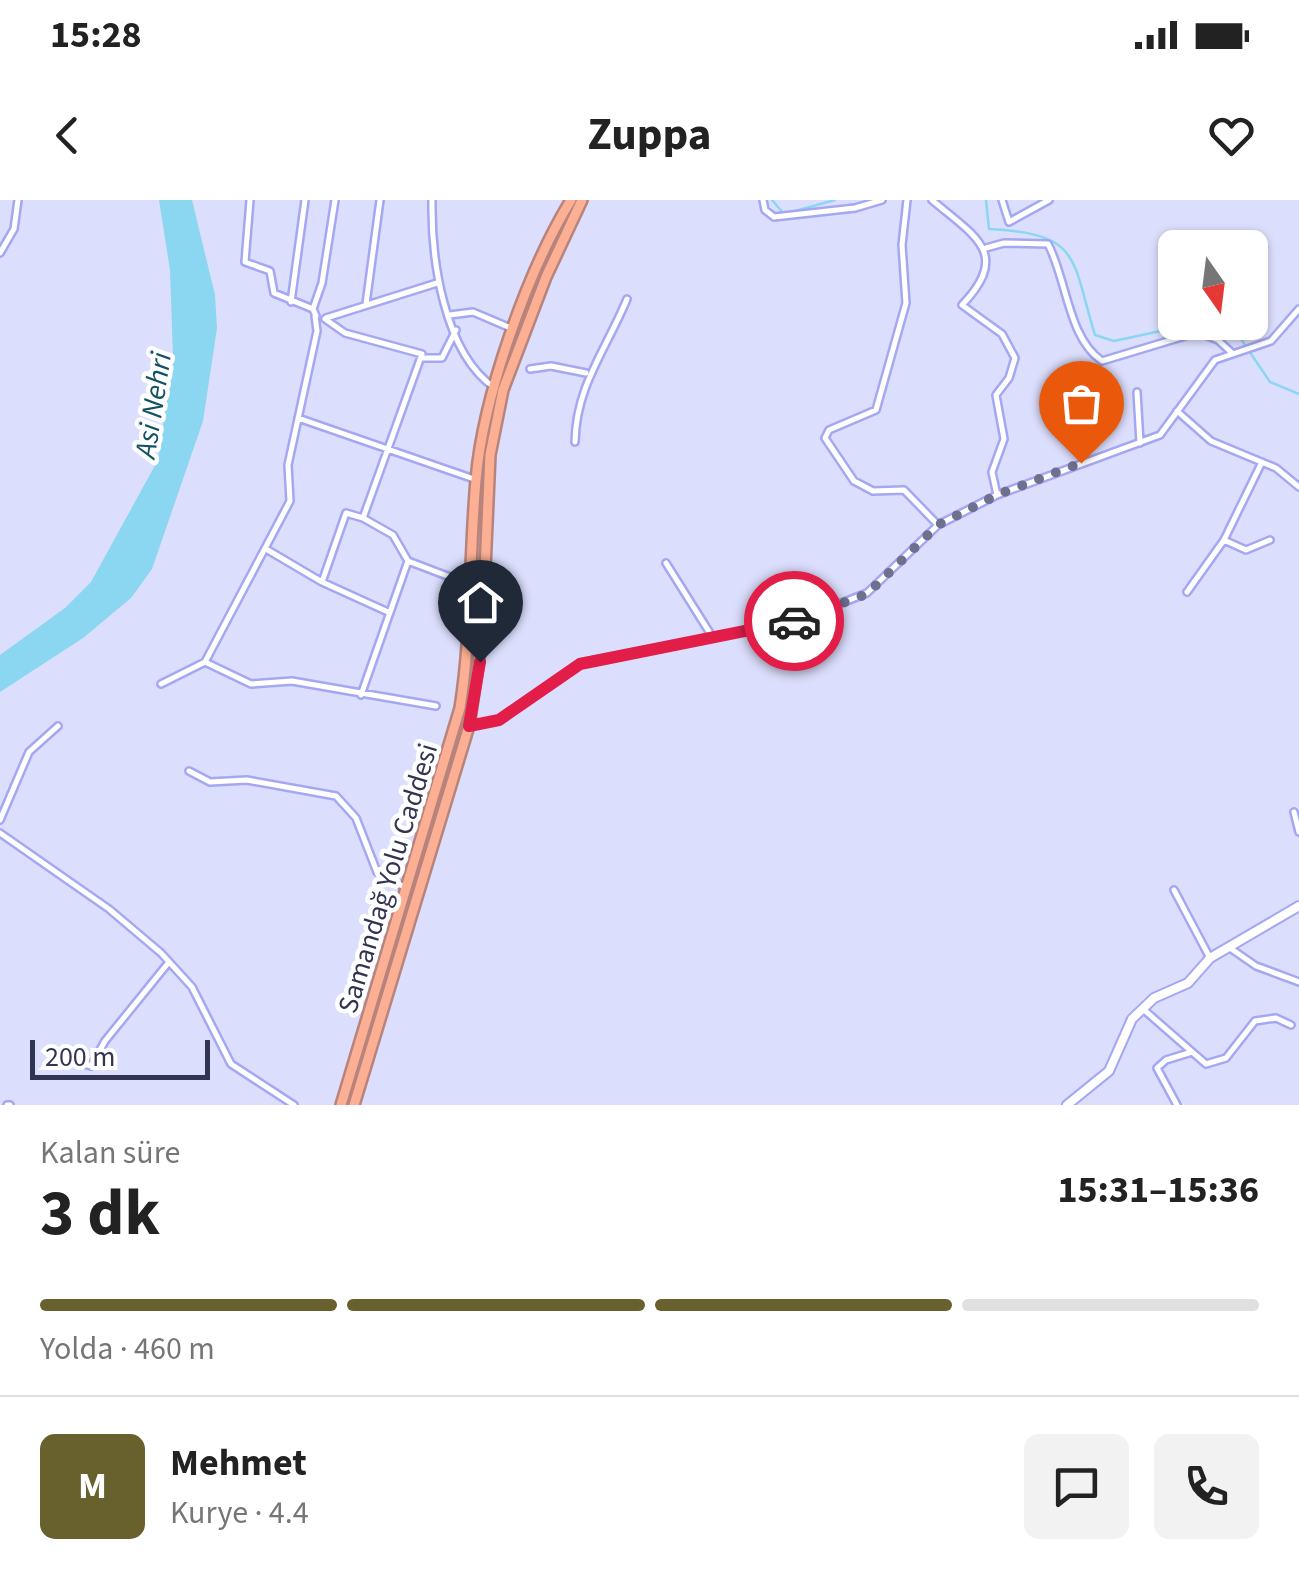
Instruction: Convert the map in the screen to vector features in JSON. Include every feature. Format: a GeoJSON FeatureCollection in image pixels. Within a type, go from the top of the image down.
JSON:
{"type":"FeatureCollection","features":[{"type":"Feature","properties":{"kind":"highway","name":"Samandağ Yolu Caddesi"},"geometry":{"type":"LineString","coordinates":[[354,1105],[469,726],[482,638],[490,455],[498,388],[582,200]]}},
{"type":"Feature","properties":{"kind":"highway","name":"Samandağ Yolu Caddesi"},"geometry":{"type":"LineString","coordinates":[[341,1105],[460,708],[473,586],[476,480],[498,388],[534,276],[569,203]]}},
{"type":"Feature","properties":{"kind":"street"},"geometry":{"type":"LineString","coordinates":[[0,253],[14,229],[18,200]]}},
{"type":"Feature","properties":{"kind":"street"},"geometry":{"type":"LineString","coordinates":[[250,200],[244,262],[270,271],[274,293],[314,312],[345,333],[422,354],[362,518]]}},
{"type":"Feature","properties":{"kind":"street"},"geometry":{"type":"LineString","coordinates":[[291,302],[305,200]]}},
{"type":"Feature","properties":{"kind":"street"},"geometry":{"type":"LineString","coordinates":[[160,684],[205,662],[290,501],[288,465],[317,331],[314,312],[336,200]]}},
{"type":"Feature","properties":{"kind":"street"},"geometry":{"type":"LineString","coordinates":[[366,304],[380,200]]}},
{"type":"Feature","properties":{"kind":"street"},"geometry":{"type":"LineString","coordinates":[[432,200],[431,252],[437,283],[456,330],[483,379],[498,388]]}},
{"type":"Feature","properties":{"kind":"street"},"geometry":{"type":"LineString","coordinates":[[556,200],[569,203]]}},
{"type":"Feature","properties":{"kind":"street"},"geometry":{"type":"LineString","coordinates":[[763,200],[765,210],[774,217],[855,208],[882,200]]}},
{"type":"Feature","properties":{"kind":"street"},"geometry":{"type":"LineString","coordinates":[[907,200],[902,245],[906,302],[876,410],[829,430],[825,438],[854,481],[873,492],[904,490],[938,525]]}},
{"type":"Feature","properties":{"kind":"street"},"geometry":{"type":"LineString","coordinates":[[932,200],[986,248],[989,256],[976,291],[962,305],[1002,334],[1014,358],[1008,378],[996,395],[1004,439],[992,472],[997,495]]}},
{"type":"Feature","properties":{"kind":"street"},"geometry":{"type":"LineString","coordinates":[[1002,200],[1010,222],[1049,200]]}},
{"type":"Feature","properties":{"kind":"street"},"geometry":{"type":"LineString","coordinates":[[986,248],[1004,243],[1048,244],[1061,269],[1083,347],[1102,362],[1198,332],[1218,340],[1232,352]]}},
{"type":"Feature","properties":{"kind":"street"},"geometry":{"type":"LineString","coordinates":[[325,319],[437,283]]}},
{"type":"Feature","properties":{"kind":"street"},"geometry":{"type":"LineString","coordinates":[[575,442],[586,374],[603,356],[626,299]]}},
{"type":"Feature","properties":{"kind":"street"},"geometry":{"type":"LineString","coordinates":[[469,726],[499,720],[580,664],[796,621],[867,594],[938,525],[997,495],[1160,436],[1215,360],[1257,346],[1286,327],[1299,308]]}},
{"type":"Feature","properties":{"kind":"street"},"geometry":{"type":"LineString","coordinates":[[450,315],[473,312],[515,330]]}},
{"type":"Feature","properties":{"kind":"street"},"geometry":{"type":"LineString","coordinates":[[421,358],[442,358],[456,330]]}},
{"type":"Feature","properties":{"kind":"street"},"geometry":{"type":"LineString","coordinates":[[530,369],[551,366],[586,374]]}},
{"type":"Feature","properties":{"kind":"street"},"geometry":{"type":"LineString","coordinates":[[1136,392],[1140,443]]}},
{"type":"Feature","properties":{"kind":"street"},"geometry":{"type":"LineString","coordinates":[[1178,411],[1211,441],[1262,462],[1299,487]]}},
{"type":"Feature","properties":{"kind":"street"},"geometry":{"type":"LineString","coordinates":[[298,418],[476,480]]}},
{"type":"Feature","properties":{"kind":"street"},"geometry":{"type":"LineString","coordinates":[[1187,592],[1224,540],[1262,462]]}},
{"type":"Feature","properties":{"kind":"street"},"geometry":{"type":"LineString","coordinates":[[322,582],[346,512],[393,535],[408,561],[473,586]]}},
{"type":"Feature","properties":{"kind":"street"},"geometry":{"type":"LineString","coordinates":[[1224,540],[1246,550],[1270,540]]}},
{"type":"Feature","properties":{"kind":"street"},"geometry":{"type":"LineString","coordinates":[[266,549],[322,582],[389,613]]}},
{"type":"Feature","properties":{"kind":"street"},"geometry":{"type":"LineString","coordinates":[[361,695],[408,561]]}},
{"type":"Feature","properties":{"kind":"street"},"geometry":{"type":"LineString","coordinates":[[666,563],[713,638]]}},
{"type":"Feature","properties":{"kind":"street"},"geometry":{"type":"LineString","coordinates":[[205,662],[252,684],[292,682],[436,706]]}},
{"type":"Feature","properties":{"kind":"street"},"geometry":{"type":"LineString","coordinates":[[0,820],[28,752],[58,726]]}},
{"type":"Feature","properties":{"kind":"street"},"geometry":{"type":"LineString","coordinates":[[189,771],[210,782],[247,780],[336,796],[356,818],[377,872],[408,888]]}},
{"type":"Feature","properties":{"kind":"street"},"geometry":{"type":"LineString","coordinates":[[1294,812],[1299,832]]}},
{"type":"Feature","properties":{"kind":"street"},"geometry":{"type":"LineString","coordinates":[[0,833],[109,909],[170,962],[192,987],[231,1064],[294,1105]]}},
{"type":"Feature","properties":{"kind":"street"},"geometry":{"type":"LineString","coordinates":[[1174,890],[1210,958]]}},
{"type":"Feature","properties":{"kind":"street"},"geometry":{"type":"LineString","coordinates":[[1068,1105],[1109,1072],[1132,1018],[1154,998],[1188,983],[1210,958],[1299,906]]}},
{"type":"Feature","properties":{"kind":"street"},"geometry":{"type":"LineString","coordinates":[[1230,948],[1256,966],[1299,982]]}},
{"type":"Feature","properties":{"kind":"street"},"geometry":{"type":"LineString","coordinates":[[77,1052],[81,1063],[91,1066],[105,1040],[170,962]]}},
{"type":"Feature","properties":{"kind":"street"},"geometry":{"type":"LineString","coordinates":[[1143,1009],[1206,1064],[1226,1058],[1255,1021],[1276,1018],[1290,1025]]}},
{"type":"Feature","properties":{"kind":"street"},"geometry":{"type":"LineString","coordinates":[[1177,1105],[1157,1068],[1166,1060],[1192,1052]]}},
{"type":"Feature","properties":{"kind":"water"},"geometry":{"type":"Polygon","coordinates":[[[159,200],[192,200],[215,295],[217,328],[203,421],[152,569],[131,598],[83,638],[0,692],[0,655],[65,608],[91,582],[158,460],[173,356],[170,270],[159,200]]]}},
{"type":"Feature","properties":{"kind":"waterway"},"geometry":{"type":"LineString","coordinates":[[772,200],[784,214],[835,200]]}},
{"type":"Feature","properties":{"kind":"waterway"},"geometry":{"type":"LineString","coordinates":[[986,200],[989,229],[1041,237],[1057,244],[1068,255],[1095,335],[1114,341],[1170,329],[1235,330],[1270,382],[1299,394]]}},
{"type":"Feature","properties":{"kind":"way so far"},"geometry":{"type":"LineString","coordinates":[[794,621],[867,594],[938,525],[997,495],[1081,463]]}},
{"type":"Feature","properties":{"kind":"route"},"geometry":{"type":"LineString","coordinates":[[480,662],[469,726],[499,720],[580,664],[604,656],[650,651],[794,621]]}},
{"type":"Feature","properties":{"kind":"water label","name":"Asi Nehri"},"geometry":{"type":"Point","coordinates":[153,405]}}]}
